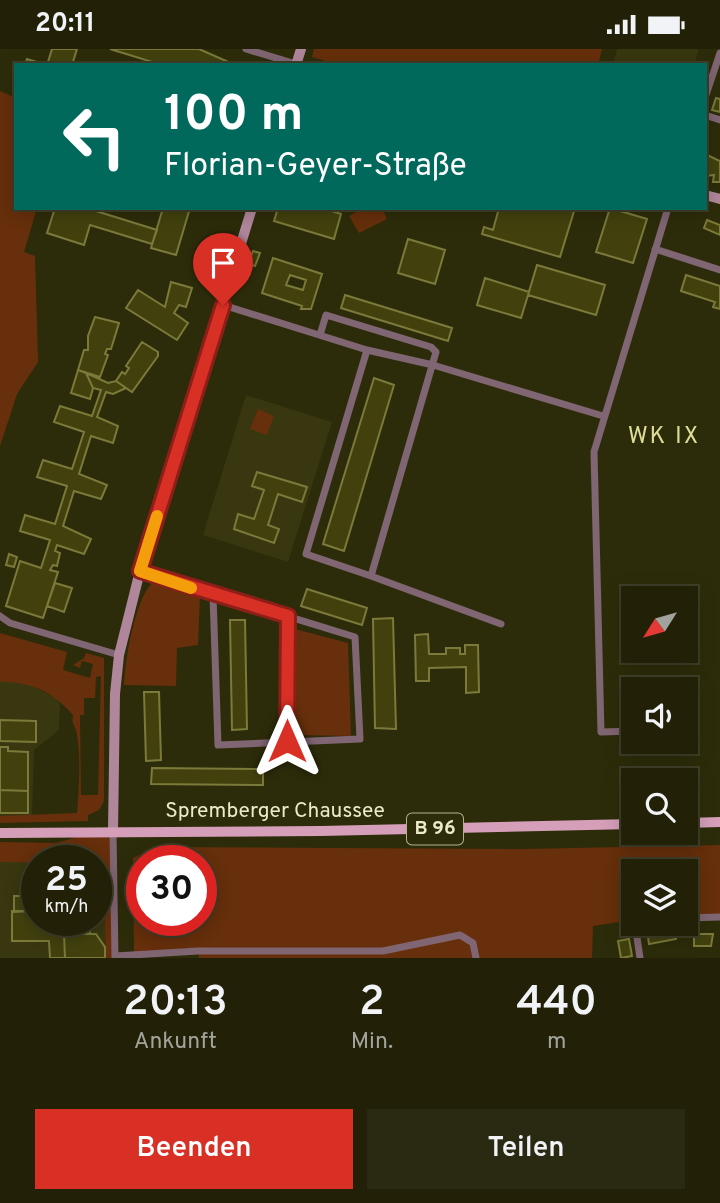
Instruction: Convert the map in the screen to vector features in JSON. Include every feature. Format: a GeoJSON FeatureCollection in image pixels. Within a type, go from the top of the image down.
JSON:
{"type":"FeatureCollection","features":[{"type":"Feature","properties":{"kind":"main road"},"geometry":{"type":"LineString","coordinates":[[698,823],[720,822]]}},
{"type":"Feature","properties":{"kind":"main road","name":"Spremberger Chaussee"},"geometry":{"type":"LineString","coordinates":[[0,833],[321,831],[621,824]]}},
{"type":"Feature","properties":{"kind":"street"},"geometry":{"type":"LineString","coordinates":[[246,49],[290,63]]}},
{"type":"Feature","properties":{"kind":"street"},"geometry":{"type":"LineString","coordinates":[[707,92],[720,56]]}},
{"type":"Feature","properties":{"kind":"street"},"geometry":{"type":"LineString","coordinates":[[251,210],[140,571],[119,655],[114,694],[115,957],[198,951],[383,951],[460,935],[473,943],[476,958]]}},
{"type":"Feature","properties":{"kind":"street"},"geometry":{"type":"LineString","coordinates":[[621,731],[601,732],[594,452],[667,210]]}},
{"type":"Feature","properties":{"kind":"street"},"geometry":{"type":"LineString","coordinates":[[655,249],[720,270]]}},
{"type":"Feature","properties":{"kind":"street"},"geometry":{"type":"LineString","coordinates":[[223,305],[367,350],[433,365],[603,416]]}},
{"type":"Feature","properties":{"kind":"street"},"geometry":{"type":"LineString","coordinates":[[320,335],[326,315],[431,347],[436,352],[371,576]]}},
{"type":"Feature","properties":{"kind":"street"},"geometry":{"type":"LineString","coordinates":[[367,350],[306,554],[500,624]]}},
{"type":"Feature","properties":{"kind":"street"},"geometry":{"type":"LineString","coordinates":[[140,571],[213,596],[355,637],[360,739],[218,745],[213,596]]}},
{"type":"Feature","properties":{"kind":"street"},"geometry":{"type":"LineString","coordinates":[[0,616],[10,623],[119,655]]}},
{"type":"Feature","properties":{"kind":"street"},"geometry":{"type":"LineString","coordinates":[[287,741],[288,616]]}},
{"type":"Feature","properties":{"kind":"street"},"geometry":{"type":"LineString","coordinates":[[698,918],[720,917]]}},
{"type":"Feature","properties":{"kind":"street"},"geometry":{"type":"LineString","coordinates":[[637,936],[640,958]]}},
{"type":"Feature","properties":{"kind":"shaded area"},"geometry":{"type":"Polygon","coordinates":[[[314,49],[602,49],[598,63],[332,63],[312,57],[314,49]]]}},
{"type":"Feature","properties":{"kind":"shaded area"},"geometry":{"type":"Polygon","coordinates":[[[617,49],[699,49],[695,63],[614,63],[617,49]]]}},
{"type":"Feature","properties":{"kind":"shaded area"},"geometry":{"type":"Polygon","coordinates":[[[0,91],[14,97],[14,210],[36,210],[24,252],[35,256],[38,362],[17,394],[0,446],[0,91]]]}},
{"type":"Feature","properties":{"kind":"shaded area"},"geometry":{"type":"Polygon","coordinates":[[[360,210],[383,210],[387,219],[359,233],[349,216],[360,210]]]}},
{"type":"Feature","properties":{"kind":"shaded area"},"geometry":{"type":"Polygon","coordinates":[[[246,395],[332,422],[288,562],[203,535],[246,395]]]}},
{"type":"Feature","properties":{"kind":"shaded area"},"geometry":{"type":"Polygon","coordinates":[[[258,409],[274,416],[267,435],[250,429],[258,409]]]}},
{"type":"Feature","properties":{"kind":"shaded area"},"geometry":{"type":"Polygon","coordinates":[[[152,583],[200,595],[198,645],[177,648],[176,686],[124,685],[126,661],[136,616],[152,583]]]}},
{"type":"Feature","properties":{"kind":"shaded area"},"geometry":{"type":"Polygon","coordinates":[[[295,629],[348,643],[351,736],[295,735],[295,629]]]}},
{"type":"Feature","properties":{"kind":"shaded area"},"geometry":{"type":"Polygon","coordinates":[[[0,633],[67,652],[63,670],[90,678],[93,664],[82,661],[80,668],[73,665],[84,658],[86,653],[104,658],[104,801],[99,810],[88,815],[88,821],[0,823],[0,816],[77,813],[79,764],[73,715],[40,689],[0,682],[0,633]],[[101,676],[96,677],[95,698],[84,698],[84,715],[80,715],[81,795],[98,795],[101,676]]]}},
{"type":"Feature","properties":{"kind":"shaded area"},"geometry":{"type":"Polygon","coordinates":[[[0,682],[24,682],[60,700],[59,730],[34,750],[32,816],[0,816],[0,682]]]}},
{"type":"Feature","properties":{"kind":"shaded area"},"geometry":{"type":"Polygon","coordinates":[[[95,832],[112,832],[114,958],[106,958],[105,936],[112,936],[112,845],[21,845],[21,862],[0,862],[0,842],[56,843],[95,832]]]}},
{"type":"Feature","properties":{"kind":"shaded area"},"geometry":{"type":"Polygon","coordinates":[[[720,845],[720,917],[698,918],[698,859],[621,859],[621,922],[593,926],[592,958],[199,958],[198,952],[383,952],[442,939],[382,950],[198,950],[134,955],[134,936],[217,936],[217,847],[525,849],[720,845]]]}},
{"type":"Feature","properties":{"kind":"shaded area"},"geometry":{"type":"Polygon","coordinates":[[[0,862],[21,862],[21,936],[105,936],[106,958],[0,958],[0,862]]]}},
{"type":"Feature","properties":{"kind":"building"},"geometry":{"type":"Polygon","coordinates":[[[52,49],[77,49],[73,63],[48,63],[52,49]]]}},
{"type":"Feature","properties":{"kind":"building"},"geometry":{"type":"Polygon","coordinates":[[[110,49],[199,49],[231,63],[156,63],[110,49]]]}},
{"type":"Feature","properties":{"kind":"building"},"geometry":{"type":"Polygon","coordinates":[[[716,98],[720,99],[720,112],[712,110],[716,98]]]}},
{"type":"Feature","properties":{"kind":"building"},"geometry":{"type":"Polygon","coordinates":[[[707,155],[720,161],[720,182],[713,182],[714,175],[707,176],[707,155]]]}},
{"type":"Feature","properties":{"kind":"building"},"geometry":{"type":"Polygon","coordinates":[[[54,210],[96,210],[157,230],[152,244],[90,225],[84,245],[47,233],[54,210]]]}},
{"type":"Feature","properties":{"kind":"building"},"geometry":{"type":"Polygon","coordinates":[[[162,210],[189,210],[176,255],[151,248],[162,210]]]}},
{"type":"Feature","properties":{"kind":"building"},"geometry":{"type":"Polygon","coordinates":[[[277,210],[328,210],[341,214],[334,239],[274,221],[277,210]]]}},
{"type":"Feature","properties":{"kind":"building"},"geometry":{"type":"Polygon","coordinates":[[[498,210],[574,210],[560,257],[482,234],[484,227],[493,230],[498,210]]]}},
{"type":"Feature","properties":{"kind":"building"},"geometry":{"type":"Polygon","coordinates":[[[609,210],[647,219],[633,263],[596,252],[609,210]]]}},
{"type":"Feature","properties":{"kind":"building"},"geometry":{"type":"Polygon","coordinates":[[[707,220],[720,225],[720,235],[704,228],[707,220]]]}},
{"type":"Feature","properties":{"kind":"building"},"geometry":{"type":"Polygon","coordinates":[[[408,239],[445,250],[435,284],[398,273],[408,239]]]}},
{"type":"Feature","properties":{"kind":"building"},"geometry":{"type":"Polygon","coordinates":[[[253,251],[260,253],[255,266],[248,264],[253,251]]]}},
{"type":"Feature","properties":{"kind":"building"},"geometry":{"type":"Polygon","coordinates":[[[273,258],[322,274],[311,309],[301,309],[302,306],[262,293],[273,258]],[[290,275],[286,285],[303,290],[306,280],[290,275]]]}},
{"type":"Feature","properties":{"kind":"building"},"geometry":{"type":"Polygon","coordinates":[[[537,265],[605,285],[596,315],[528,295],[537,265]]]}},
{"type":"Feature","properties":{"kind":"building"},"geometry":{"type":"Polygon","coordinates":[[[686,275],[720,286],[720,309],[713,307],[715,302],[681,291],[686,275]]]}},
{"type":"Feature","properties":{"kind":"building"},"geometry":{"type":"Polygon","coordinates":[[[485,278],[529,292],[521,318],[477,305],[485,278]]]}},
{"type":"Feature","properties":{"kind":"building"},"geometry":{"type":"Polygon","coordinates":[[[171,282],[192,288],[186,307],[179,305],[174,313],[188,323],[177,340],[126,308],[138,290],[165,307],[171,282]]]}},
{"type":"Feature","properties":{"kind":"building"},"geometry":{"type":"Polygon","coordinates":[[[345,295],[452,328],[448,341],[341,308],[345,295]]]}},
{"type":"Feature","properties":{"kind":"building"},"geometry":{"type":"Polygon","coordinates":[[[95,317],[119,323],[111,349],[107,349],[105,354],[108,355],[100,377],[78,370],[84,350],[88,350],[88,336],[95,317]]]}},
{"type":"Feature","properties":{"kind":"building"},"geometry":{"type":"Polygon","coordinates":[[[142,342],[158,352],[158,356],[132,392],[116,381],[122,372],[125,374],[129,368],[126,366],[142,342]]]}},
{"type":"Feature","properties":{"kind":"building"},"geometry":{"type":"Polygon","coordinates":[[[78,370],[86,373],[93,388],[90,399],[71,393],[78,370]]]}},
{"type":"Feature","properties":{"kind":"building"},"geometry":{"type":"Polygon","coordinates":[[[86,373],[108,383],[116,381],[126,388],[113,394],[106,392],[97,417],[118,426],[113,443],[91,436],[79,474],[107,485],[101,499],[74,491],[63,526],[91,539],[84,554],[57,545],[55,551],[60,553],[57,566],[53,565],[50,570],[58,572],[43,618],[6,606],[20,561],[41,568],[50,540],[20,531],[25,515],[55,524],[67,486],[37,477],[43,460],[72,469],[84,432],[54,422],[60,406],[92,416],[101,390],[93,388],[86,373]]]}},
{"type":"Feature","properties":{"kind":"building"},"geometry":{"type":"Polygon","coordinates":[[[374,378],[394,385],[344,551],[323,544],[374,378]]]}},
{"type":"Feature","properties":{"kind":"building"},"geometry":{"type":"Polygon","coordinates":[[[257,472],[307,487],[302,502],[278,494],[268,525],[279,529],[274,543],[234,529],[238,514],[254,519],[264,490],[252,486],[257,472]]]}},
{"type":"Feature","properties":{"kind":"building"},"geometry":{"type":"Polygon","coordinates":[[[9,554],[17,557],[14,567],[6,565],[9,554]]]}},
{"type":"Feature","properties":{"kind":"building"},"geometry":{"type":"Polygon","coordinates":[[[55,583],[72,588],[64,612],[47,606],[55,583]]]}},
{"type":"Feature","properties":{"kind":"building"},"geometry":{"type":"Polygon","coordinates":[[[307,589],[367,608],[362,625],[301,606],[307,589]]]}},
{"type":"Feature","properties":{"kind":"building"},"geometry":{"type":"Polygon","coordinates":[[[393,618],[396,729],[375,728],[373,619],[393,618]]]}},
{"type":"Feature","properties":{"kind":"building"},"geometry":{"type":"Polygon","coordinates":[[[230,620],[245,620],[247,729],[232,730],[230,620]]]}},
{"type":"Feature","properties":{"kind":"building"},"geometry":{"type":"Polygon","coordinates":[[[428,634],[429,654],[446,654],[446,648],[460,648],[460,654],[465,654],[465,645],[478,645],[479,692],[466,693],[466,667],[429,668],[429,681],[416,681],[415,635],[428,634]]]}},
{"type":"Feature","properties":{"kind":"building"},"geometry":{"type":"Polygon","coordinates":[[[144,692],[159,692],[161,760],[146,761],[144,692]]]}},
{"type":"Feature","properties":{"kind":"building"},"geometry":{"type":"Polygon","coordinates":[[[0,720],[36,721],[36,742],[0,741],[0,720]]]}},
{"type":"Feature","properties":{"kind":"building"},"geometry":{"type":"Polygon","coordinates":[[[0,747],[8,747],[8,751],[28,752],[28,791],[0,790],[0,747]]]}},
{"type":"Feature","properties":{"kind":"building"},"geometry":{"type":"Polygon","coordinates":[[[152,768],[263,769],[263,785],[151,784],[152,768]]]}},
{"type":"Feature","properties":{"kind":"building"},"geometry":{"type":"Polygon","coordinates":[[[0,790],[28,791],[28,813],[0,813],[0,790]]]}},
{"type":"Feature","properties":{"kind":"building"},"geometry":{"type":"Polygon","coordinates":[[[14,896],[21,896],[21,912],[14,912],[14,896]]]}},
{"type":"Feature","properties":{"kind":"building"},"geometry":{"type":"Polygon","coordinates":[[[12,911],[21,911],[21,936],[64,936],[65,958],[50,958],[49,941],[12,941],[12,911]]]}},
{"type":"Feature","properties":{"kind":"building"},"geometry":{"type":"Polygon","coordinates":[[[713,934],[711,946],[694,946],[694,936],[713,934]]]}},
{"type":"Feature","properties":{"kind":"building"},"geometry":{"type":"Polygon","coordinates":[[[64,936],[97,936],[105,947],[105,958],[65,958],[64,936]]]}},
{"type":"Feature","properties":{"kind":"building"},"geometry":{"type":"Polygon","coordinates":[[[648,936],[676,936],[676,939],[649,944],[648,936]]]}},
{"type":"Feature","properties":{"kind":"building"},"geometry":{"type":"Polygon","coordinates":[[[629,939],[632,956],[621,958],[618,941],[629,939]]]}},
{"type":"Feature","properties":{"kind":"slow traffic"},"geometry":{"type":"LineString","coordinates":[[157,516],[140,571],[191,588]]}},
{"type":"Feature","properties":{"kind":"district","name":"WK IX"},"geometry":{"type":"Point","coordinates":[664,437]}},
{"type":"Feature","properties":{"kind":"route"},"geometry":{"type":"LineString","coordinates":[[223,305],[140,571],[213,596],[288,616],[287,741]]}}]}
